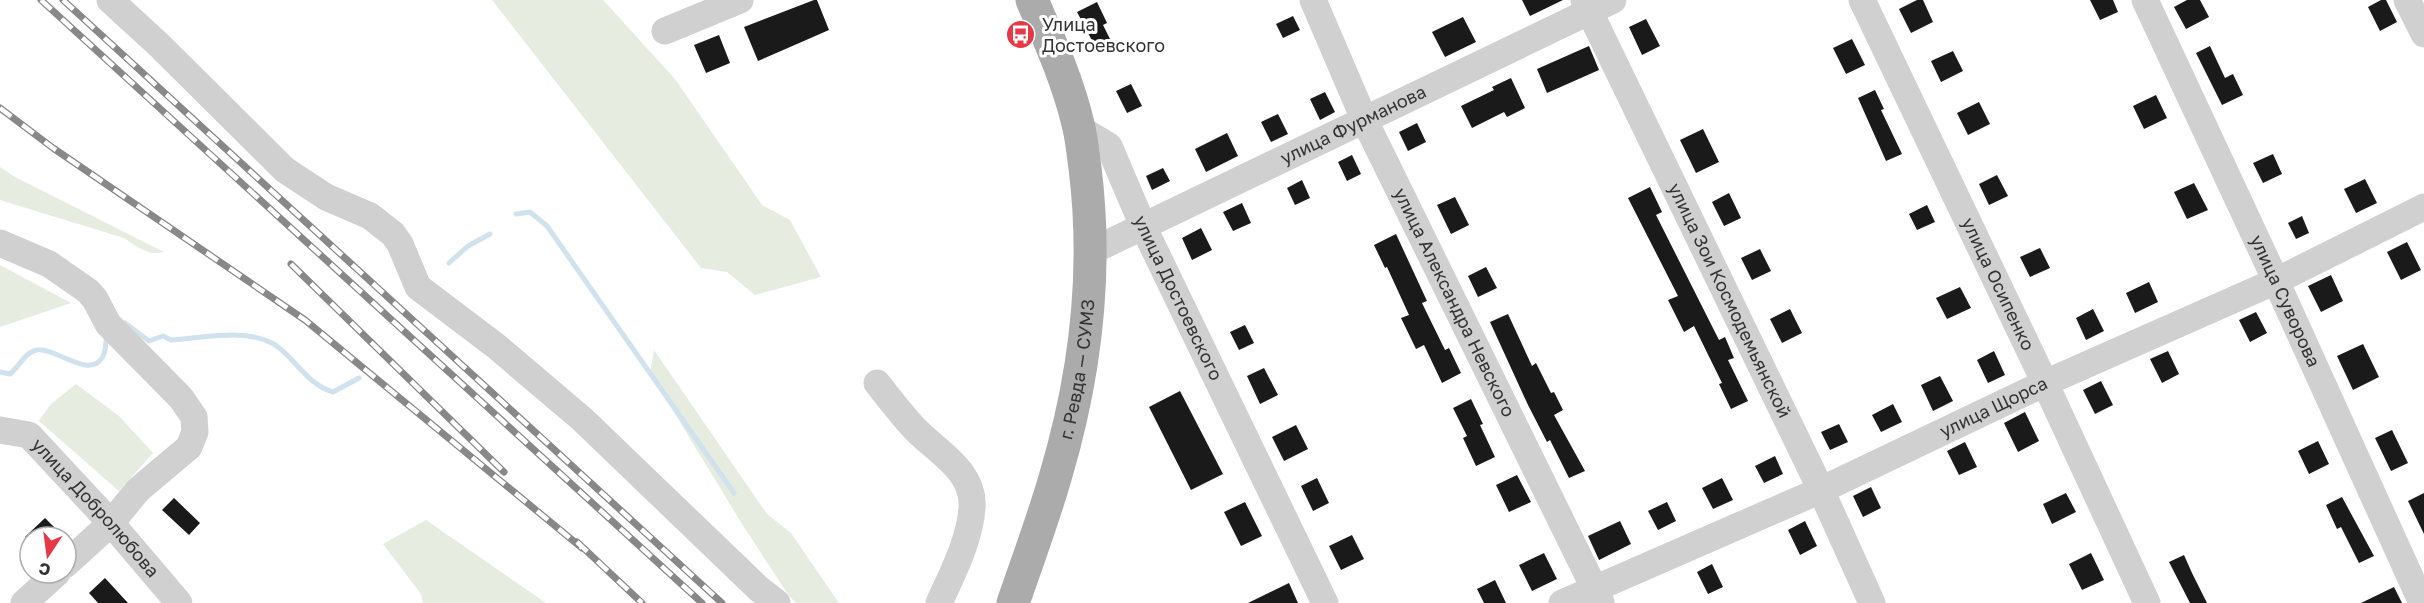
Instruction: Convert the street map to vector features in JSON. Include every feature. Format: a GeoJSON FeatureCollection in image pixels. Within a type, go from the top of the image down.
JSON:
{"type":"FeatureCollection","features":[{"type":"Feature","properties":{"kind":"main road"},"geometry":{"type":"LineString","coordinates":[[1032,0],[1063,77],[1080,128]]}},
{"type":"Feature","properties":{"kind":"main road","name":"г. Ревда — СУМЗ"},"geometry":{"type":"LineString","coordinates":[[1013,603],[1056,478],[1076,391],[1089,310],[1092,251],[1089,197],[1080,128]]}},
{"type":"Feature","properties":{"kind":"street"},"geometry":{"type":"LineString","coordinates":[[110,0],[158,44],[285,170],[326,197],[370,216],[393,234],[400,244],[418,287],[496,346],[582,419],[759,589],[777,603]]}},
{"type":"Feature","properties":{"kind":"street"},"geometry":{"type":"LineString","coordinates":[[665,31],[740,0]]}},
{"type":"Feature","properties":{"kind":"street","name":"улица Александра Невского"},"geometry":{"type":"LineString","coordinates":[[1313,0],[1364,119],[1597,595]]}},
{"type":"Feature","properties":{"kind":"street","name":"улица Осипенко"},"geometry":{"type":"LineString","coordinates":[[1862,0],[2147,603]]}},
{"type":"Feature","properties":{"kind":"street","name":"улица Суворова"},"geometry":{"type":"LineString","coordinates":[[2145,0],[2276,280],[2422,603]]}},
{"type":"Feature","properties":{"kind":"street"},"geometry":{"type":"LineString","coordinates":[[2407,0],[2424,34]]}},
{"type":"Feature","properties":{"kind":"street","name":"улица Фурманова"},"geometry":{"type":"LineString","coordinates":[[1092,251],[1596,4]]}},
{"type":"Feature","properties":{"kind":"street","name":"улица Зои Космодемьянской"},"geometry":{"type":"LineString","coordinates":[[1596,4],[1872,603]]}},
{"type":"Feature","properties":{"kind":"street","name":"улица Достоевского"},"geometry":{"type":"LineString","coordinates":[[1080,128],[1109,146],[1143,226],[1325,603]]}},
{"type":"Feature","properties":{"kind":"street","name":"улица Щорса"},"geometry":{"type":"LineString","coordinates":[[1562,603],[1597,595],[2045,383],[2276,280],[2424,207]]}},
{"type":"Feature","properties":{"kind":"street"},"geometry":{"type":"LineString","coordinates":[[0,243],[49,264],[88,291],[95,299],[108,324],[129,348],[181,398],[194,417],[195,432],[189,447],[138,490],[111,523],[78,553]]}},
{"type":"Feature","properties":{"kind":"street"},"geometry":{"type":"LineString","coordinates":[[876,383],[916,430],[950,459],[965,478],[971,494],[973,506],[965,539],[939,603]]}},
{"type":"Feature","properties":{"kind":"street","name":"улица Добролюбова"},"geometry":{"type":"LineString","coordinates":[[0,430],[29,435],[111,523],[179,603]]}},
{"type":"Feature","properties":{"kind":"street"},"geometry":{"type":"LineString","coordinates":[[24,603],[44,585]]}},
{"type":"Feature","properties":{"kind":"shaded area"},"geometry":{"type":"Polygon","coordinates":[[[492,0],[603,0],[675,79],[762,205],[790,220],[821,277],[755,295],[727,272],[701,268],[492,0]]]}},
{"type":"Feature","properties":{"kind":"shaded area"},"geometry":{"type":"Polygon","coordinates":[[[0,167],[15,177],[164,252],[148,252],[124,238],[0,200],[0,167]]]}},
{"type":"Feature","properties":{"kind":"shaded area"},"geometry":{"type":"Polygon","coordinates":[[[0,265],[71,303],[0,327],[0,265]]]}},
{"type":"Feature","properties":{"kind":"shaded area"},"geometry":{"type":"Polygon","coordinates":[[[654,350],[767,514],[791,533],[839,603],[796,603],[789,596],[742,524],[650,373],[654,350]]]}},
{"type":"Feature","properties":{"kind":"shaded area"},"geometry":{"type":"Polygon","coordinates":[[[76,384],[119,416],[153,453],[119,491],[39,421],[50,405],[76,384]]]}},
{"type":"Feature","properties":{"kind":"shaded area"},"geometry":{"type":"Polygon","coordinates":[[[426,520],[546,603],[423,603],[421,594],[383,544],[426,520]]]}},
{"type":"Feature","properties":{"kind":"building"},"geometry":{"type":"Polygon","coordinates":[[[817,0],[829,30],[758,61],[744,27],[817,0]]]}},
{"type":"Feature","properties":{"kind":"building"},"geometry":{"type":"Polygon","coordinates":[[[1522,0],[1563,0],[1530,16],[1522,0]]]}},
{"type":"Feature","properties":{"kind":"building"},"geometry":{"type":"Polygon","coordinates":[[[1917,0],[1923,0],[1933,22],[1911,33],[1899,9],[1917,0]]]}},
{"type":"Feature","properties":{"kind":"building"},"geometry":{"type":"Polygon","coordinates":[[[2090,0],[2113,0],[2118,12],[2100,20],[2090,0]]]}},
{"type":"Feature","properties":{"kind":"building"},"geometry":{"type":"Polygon","coordinates":[[[2187,0],[2200,0],[2209,17],[2186,29],[2174,7],[2187,0]]]}},
{"type":"Feature","properties":{"kind":"building"},"geometry":{"type":"Polygon","coordinates":[[[2381,0],[2386,0],[2397,22],[2380,31],[2368,7],[2381,0]]]}},
{"type":"Feature","properties":{"kind":"building"},"geometry":{"type":"Polygon","coordinates":[[[1097,2],[1107,23],[1103,25],[1114,47],[1099,54],[1077,12],[1097,2]]]}},
{"type":"Feature","properties":{"kind":"building"},"geometry":{"type":"Polygon","coordinates":[[[1293,16],[1300,30],[1283,38],[1276,24],[1293,16]]]}},
{"type":"Feature","properties":{"kind":"building"},"geometry":{"type":"Polygon","coordinates":[[[1463,17],[1476,42],[1445,57],[1432,32],[1463,17]]]}},
{"type":"Feature","properties":{"kind":"building"},"geometry":{"type":"Polygon","coordinates":[[[1646,19],[1660,46],[1642,55],[1629,27],[1646,19]]]}},
{"type":"Feature","properties":{"kind":"building"},"geometry":{"type":"Polygon","coordinates":[[[719,35],[730,63],[706,73],[694,45],[719,35]]]}},
{"type":"Feature","properties":{"kind":"building"},"geometry":{"type":"Polygon","coordinates":[[[1852,39],[1865,65],[1846,74],[1833,48],[1852,39]]]}},
{"type":"Feature","properties":{"kind":"building"},"geometry":{"type":"Polygon","coordinates":[[[1589,46],[1599,70],[1547,93],[1537,69],[1589,46]]]}},
{"type":"Feature","properties":{"kind":"building"},"geometry":{"type":"Polygon","coordinates":[[[2210,46],[2225,78],[2233,74],[2243,95],[2222,105],[2196,53],[2210,46]]]}},
{"type":"Feature","properties":{"kind":"building"},"geometry":{"type":"Polygon","coordinates":[[[1953,51],[1963,71],[1941,82],[1931,61],[1953,51]]]}},
{"type":"Feature","properties":{"kind":"building"},"geometry":{"type":"Polygon","coordinates":[[[1511,78],[1525,108],[1507,117],[1504,112],[1472,128],[1461,106],[1494,90],[1492,87],[1511,78]]]}},
{"type":"Feature","properties":{"kind":"building"},"geometry":{"type":"Polygon","coordinates":[[[1131,84],[1142,106],[1127,113],[1116,91],[1131,84]]]}},
{"type":"Feature","properties":{"kind":"building"},"geometry":{"type":"Polygon","coordinates":[[[1875,90],[1884,109],[1881,110],[1902,154],[1886,161],[1858,98],[1875,90]]]}},
{"type":"Feature","properties":{"kind":"building"},"geometry":{"type":"Polygon","coordinates":[[[1325,92],[1335,112],[1320,120],[1310,99],[1325,92]]]}},
{"type":"Feature","properties":{"kind":"building"},"geometry":{"type":"Polygon","coordinates":[[[2156,95],[2167,118],[2144,129],[2133,106],[2156,95]]]}},
{"type":"Feature","properties":{"kind":"building"},"geometry":{"type":"Polygon","coordinates":[[[1979,102],[1990,124],[1968,135],[1957,113],[1979,102]]]}},
{"type":"Feature","properties":{"kind":"building"},"geometry":{"type":"Polygon","coordinates":[[[1278,114],[1288,134],[1271,142],[1261,122],[1278,114]]]}},
{"type":"Feature","properties":{"kind":"building"},"geometry":{"type":"Polygon","coordinates":[[[1417,123],[1426,142],[1408,151],[1399,132],[1417,123]]]}},
{"type":"Feature","properties":{"kind":"building"},"geometry":{"type":"Polygon","coordinates":[[[1703,129],[1719,162],[1696,173],[1680,140],[1703,129]]]}},
{"type":"Feature","properties":{"kind":"building"},"geometry":{"type":"Polygon","coordinates":[[[1227,133],[1238,156],[1206,172],[1195,149],[1227,133]]]}},
{"type":"Feature","properties":{"kind":"building"},"geometry":{"type":"Polygon","coordinates":[[[2273,154],[2282,174],[2263,183],[2253,163],[2273,154]]]}},
{"type":"Feature","properties":{"kind":"building"},"geometry":{"type":"Polygon","coordinates":[[[1352,155],[1361,174],[1347,181],[1338,162],[1352,155]]]}},
{"type":"Feature","properties":{"kind":"building"},"geometry":{"type":"Polygon","coordinates":[[[1163,168],[1170,181],[1152,190],[1146,176],[1163,168]]]}},
{"type":"Feature","properties":{"kind":"building"},"geometry":{"type":"Polygon","coordinates":[[[1997,175],[2008,196],[1989,205],[1979,184],[1997,175]]]}},
{"type":"Feature","properties":{"kind":"building"},"geometry":{"type":"Polygon","coordinates":[[[2365,179],[2377,203],[2356,213],[2344,189],[2365,179]]]}},
{"type":"Feature","properties":{"kind":"building"},"geometry":{"type":"Polygon","coordinates":[[[1302,180],[1310,198],[1295,205],[1287,188],[1302,180]]]}},
{"type":"Feature","properties":{"kind":"building"},"geometry":{"type":"Polygon","coordinates":[[[2194,183],[2208,210],[2187,219],[2174,192],[2194,183]]]}},
{"type":"Feature","properties":{"kind":"building"},"geometry":{"type":"Polygon","coordinates":[[[1650,187],[1662,212],[1656,215],[1719,340],[1725,337],[1734,358],[1728,360],[1748,401],[1731,409],[1719,384],[1722,383],[1694,326],[1684,332],[1668,300],[1678,296],[1628,198],[1650,187]]]}},
{"type":"Feature","properties":{"kind":"building"},"geometry":{"type":"Polygon","coordinates":[[[1729,193],[1741,218],[1724,226],[1712,202],[1729,193]]]}},
{"type":"Feature","properties":{"kind":"building"},"geometry":{"type":"Polygon","coordinates":[[[1455,197],[1469,225],[1451,234],[1437,205],[1455,197]]]}},
{"type":"Feature","properties":{"kind":"building"},"geometry":{"type":"Polygon","coordinates":[[[1242,203],[1251,223],[1233,231],[1223,212],[1242,203]]]}},
{"type":"Feature","properties":{"kind":"building"},"geometry":{"type":"Polygon","coordinates":[[[1927,205],[1935,222],[1917,230],[1909,214],[1927,205]]]}},
{"type":"Feature","properties":{"kind":"building"},"geometry":{"type":"Polygon","coordinates":[[[2302,216],[2309,233],[2296,239],[2288,223],[2302,216]]]}},
{"type":"Feature","properties":{"kind":"building"},"geometry":{"type":"Polygon","coordinates":[[[1201,228],[1212,250],[1192,260],[1182,238],[1201,228]]]}},
{"type":"Feature","properties":{"kind":"building"},"geometry":{"type":"Polygon","coordinates":[[[1396,234],[1427,301],[1422,303],[1445,350],[1449,348],[1461,373],[1442,383],[1424,345],[1416,349],[1401,318],[1409,315],[1374,245],[1396,234]]]}},
{"type":"Feature","properties":{"kind":"building"},"geometry":{"type":"Polygon","coordinates":[[[2407,242],[2421,270],[2401,280],[2387,252],[2407,242]]]}},
{"type":"Feature","properties":{"kind":"building"},"geometry":{"type":"Polygon","coordinates":[[[2040,248],[2050,268],[2030,277],[2020,257],[2040,248]]]}},
{"type":"Feature","properties":{"kind":"building"},"geometry":{"type":"Polygon","coordinates":[[[1760,249],[1771,271],[1752,280],[1741,258],[1760,249]]]}},
{"type":"Feature","properties":{"kind":"building"},"geometry":{"type":"Polygon","coordinates":[[[1486,267],[1497,288],[1478,297],[1468,276],[1486,267]]]}},
{"type":"Feature","properties":{"kind":"building"},"geometry":{"type":"Polygon","coordinates":[[[2331,275],[2343,301],[2321,312],[2308,286],[2331,275]]]}},
{"type":"Feature","properties":{"kind":"building"},"geometry":{"type":"Polygon","coordinates":[[[2149,282],[2158,302],[2135,313],[2126,293],[2149,282]]]}},
{"type":"Feature","properties":{"kind":"building"},"geometry":{"type":"Polygon","coordinates":[[[1960,287],[1971,308],[1947,319],[1936,298],[1960,287]]]}},
{"type":"Feature","properties":{"kind":"building"},"geometry":{"type":"Polygon","coordinates":[[[1790,309],[1802,333],[1782,343],[1770,319],[1790,309]]]}},
{"type":"Feature","properties":{"kind":"building"},"geometry":{"type":"Polygon","coordinates":[[[2093,309],[2104,331],[2086,340],[2076,318],[2093,309]]]}},
{"type":"Feature","properties":{"kind":"building"},"geometry":{"type":"Polygon","coordinates":[[[2256,312],[2267,333],[2250,342],[2239,320],[2256,312]]]}},
{"type":"Feature","properties":{"kind":"building"},"geometry":{"type":"Polygon","coordinates":[[[1508,314],[1532,366],[1536,363],[1551,393],[1554,392],[1563,410],[1554,415],[1585,471],[1569,478],[1550,440],[1547,442],[1528,405],[1490,322],[1508,314]]]}},
{"type":"Feature","properties":{"kind":"building"},"geometry":{"type":"Polygon","coordinates":[[[1245,325],[1254,343],[1239,350],[1230,332],[1245,325]]]}},
{"type":"Feature","properties":{"kind":"building"},"geometry":{"type":"Polygon","coordinates":[[[2363,344],[2379,377],[2353,390],[2337,356],[2363,344]]]}},
{"type":"Feature","properties":{"kind":"building"},"geometry":{"type":"Polygon","coordinates":[[[1994,351],[2005,375],[1988,383],[1977,360],[1994,351]]]}},
{"type":"Feature","properties":{"kind":"building"},"geometry":{"type":"Polygon","coordinates":[[[2168,351],[2179,374],[2162,383],[2150,359],[2168,351]]]}},
{"type":"Feature","properties":{"kind":"building"},"geometry":{"type":"Polygon","coordinates":[[[1264,368],[1278,395],[1260,404],[1247,376],[1264,368]]]}},
{"type":"Feature","properties":{"kind":"building"},"geometry":{"type":"Polygon","coordinates":[[[1940,376],[1953,401],[1933,411],[1921,385],[1940,376]]]}},
{"type":"Feature","properties":{"kind":"building"},"geometry":{"type":"Polygon","coordinates":[[[2101,381],[2113,405],[2095,414],[2083,390],[2101,381]]]}},
{"type":"Feature","properties":{"kind":"building"},"geometry":{"type":"Polygon","coordinates":[[[1180,391],[1223,474],[1191,490],[1149,407],[1180,391]]]}},
{"type":"Feature","properties":{"kind":"building"},"geometry":{"type":"Polygon","coordinates":[[[1471,399],[1495,457],[1476,466],[1463,438],[1467,436],[1453,408],[1471,399]]]}},
{"type":"Feature","properties":{"kind":"building"},"geometry":{"type":"Polygon","coordinates":[[[1893,404],[1902,422],[1881,432],[1872,415],[1893,404]]]}},
{"type":"Feature","properties":{"kind":"building"},"geometry":{"type":"Polygon","coordinates":[[[2025,412],[2039,441],[2018,452],[2004,423],[2025,412]]]}},
{"type":"Feature","properties":{"kind":"building"},"geometry":{"type":"Polygon","coordinates":[[[1839,424],[1848,442],[1830,450],[1821,432],[1839,424]]]}},
{"type":"Feature","properties":{"kind":"building"},"geometry":{"type":"Polygon","coordinates":[[[1296,425],[1308,449],[1284,461],[1272,437],[1296,425]]]}},
{"type":"Feature","properties":{"kind":"building"},"geometry":{"type":"Polygon","coordinates":[[[2392,430],[2408,463],[2391,471],[2375,438],[2392,430]]]}},
{"type":"Feature","properties":{"kind":"building"},"geometry":{"type":"Polygon","coordinates":[[[2318,441],[2329,464],[2309,474],[2298,451],[2318,441]]]}},
{"type":"Feature","properties":{"kind":"building"},"geometry":{"type":"Polygon","coordinates":[[[1965,442],[1977,467],[1959,475],[1947,451],[1965,442]]]}},
{"type":"Feature","properties":{"kind":"building"},"geometry":{"type":"Polygon","coordinates":[[[1775,456],[1783,474],[1764,483],[1755,466],[1775,456]]]}},
{"type":"Feature","properties":{"kind":"building"},"geometry":{"type":"Polygon","coordinates":[[[1517,475],[1531,502],[1509,512],[1496,485],[1517,475]]]}},
{"type":"Feature","properties":{"kind":"building"},"geometry":{"type":"Polygon","coordinates":[[[1317,478],[1329,503],[1313,511],[1301,486],[1317,478]]]}},
{"type":"Feature","properties":{"kind":"building"},"geometry":{"type":"Polygon","coordinates":[[[1722,478],[1733,500],[1713,509],[1702,488],[1722,478]]]}},
{"type":"Feature","properties":{"kind":"building"},"geometry":{"type":"Polygon","coordinates":[[[1871,487],[1881,508],[1863,517],[1853,496],[1871,487]]]}},
{"type":"Feature","properties":{"kind":"building"},"geometry":{"type":"Polygon","coordinates":[[[2066,493],[2076,512],[2052,524],[2043,504],[2066,493]]]}},
{"type":"Feature","properties":{"kind":"building"},"geometry":{"type":"Polygon","coordinates":[[[2424,493],[2424,534],[2408,501],[2424,493]]]}},
{"type":"Feature","properties":{"kind":"building"},"geometry":{"type":"Polygon","coordinates":[[[2342,497],[2374,556],[2359,563],[2341,527],[2337,529],[2326,505],[2342,497]]]}},
{"type":"Feature","properties":{"kind":"building"},"geometry":{"type":"Polygon","coordinates":[[[174,498],[200,523],[189,535],[162,510],[174,498]]]}},
{"type":"Feature","properties":{"kind":"building"},"geometry":{"type":"Polygon","coordinates":[[[1245,502],[1262,536],[1241,546],[1224,512],[1245,502]]]}},
{"type":"Feature","properties":{"kind":"building"},"geometry":{"type":"Polygon","coordinates":[[[1667,502],[1676,521],[1658,530],[1648,511],[1667,502]]]}},
{"type":"Feature","properties":{"kind":"building"},"geometry":{"type":"Polygon","coordinates":[[[45,518],[52,525],[38,525],[45,518]]]}},
{"type":"Feature","properties":{"kind":"building"},"geometry":{"type":"Polygon","coordinates":[[[1620,521],[1631,544],[1599,560],[1588,536],[1620,521]]]}},
{"type":"Feature","properties":{"kind":"building"},"geometry":{"type":"Polygon","coordinates":[[[1805,521],[1817,546],[1800,555],[1788,530],[1805,521]]]}},
{"type":"Feature","properties":{"kind":"building"},"geometry":{"type":"Polygon","coordinates":[[[1352,535],[1364,559],[1341,570],[1329,546],[1352,535]]]}},
{"type":"Feature","properties":{"kind":"building"},"geometry":{"type":"Polygon","coordinates":[[[1544,553],[1557,579],[1532,591],[1519,565],[1544,553]]]}},
{"type":"Feature","properties":{"kind":"building"},"geometry":{"type":"Polygon","coordinates":[[[2091,553],[2104,580],[2082,590],[2069,564],[2091,553]]]}},
{"type":"Feature","properties":{"kind":"building"},"geometry":{"type":"Polygon","coordinates":[[[2184,555],[2207,603],[2190,603],[2169,562],[2184,555]]]}},
{"type":"Feature","properties":{"kind":"building"},"geometry":{"type":"Polygon","coordinates":[[[1712,564],[1723,587],[1708,594],[1697,572],[1712,564]]]}},
{"type":"Feature","properties":{"kind":"building"},"geometry":{"type":"Polygon","coordinates":[[[105,578],[128,603],[98,603],[89,593],[105,578]]]}},
{"type":"Feature","properties":{"kind":"building"},"geometry":{"type":"Polygon","coordinates":[[[1495,580],[1506,603],[1484,603],[1477,589],[1495,580]]]}},
{"type":"Feature","properties":{"kind":"building"},"geometry":{"type":"Polygon","coordinates":[[[1289,583],[1298,603],[1248,603],[1289,583]]]}},
{"type":"Feature","properties":{"kind":"building"},"geometry":{"type":"Polygon","coordinates":[[[2394,587],[2402,603],[2361,603],[2394,587]]]}},
{"type":"Feature","properties":{"kind":"waterway"},"geometry":{"type":"LineString","coordinates":[[516,214],[530,212],[547,226],[734,493]]}},
{"type":"Feature","properties":{"kind":"waterway"},"geometry":{"type":"LineString","coordinates":[[449,263],[468,246],[490,234]]}},
{"type":"Feature","properties":{"kind":"waterway"},"geometry":{"type":"LineString","coordinates":[[125,323],[149,341],[163,336],[171,340],[222,335],[260,338],[280,348],[315,383],[333,392],[359,378]]}},
{"type":"Feature","properties":{"kind":"waterway"},"geometry":{"type":"LineString","coordinates":[[0,372],[10,374],[26,357],[37,350],[44,350],[80,364],[96,364],[104,355],[107,335]]}},
{"type":"Feature","properties":{"kind":"railway"},"geometry":{"type":"LineString","coordinates":[[41,0],[702,603]]}},
{"type":"Feature","properties":{"kind":"railway"},"geometry":{"type":"LineString","coordinates":[[63,0],[722,603]]}},
{"type":"Feature","properties":{"kind":"railway"},"geometry":{"type":"LineString","coordinates":[[0,108],[53,148],[305,320],[582,548]]}},
{"type":"Feature","properties":{"kind":"railway"},"geometry":{"type":"LineString","coordinates":[[291,264],[504,472]]}},
{"type":"Feature","properties":{"kind":"railway"},"geometry":{"type":"LineString","coordinates":[[577,542],[642,603]]}},
{"type":"Feature","properties":{"kind":"place","name":"Улица Достоевского"},"geometry":{"type":"Point","coordinates":[1021,35]}}]}
